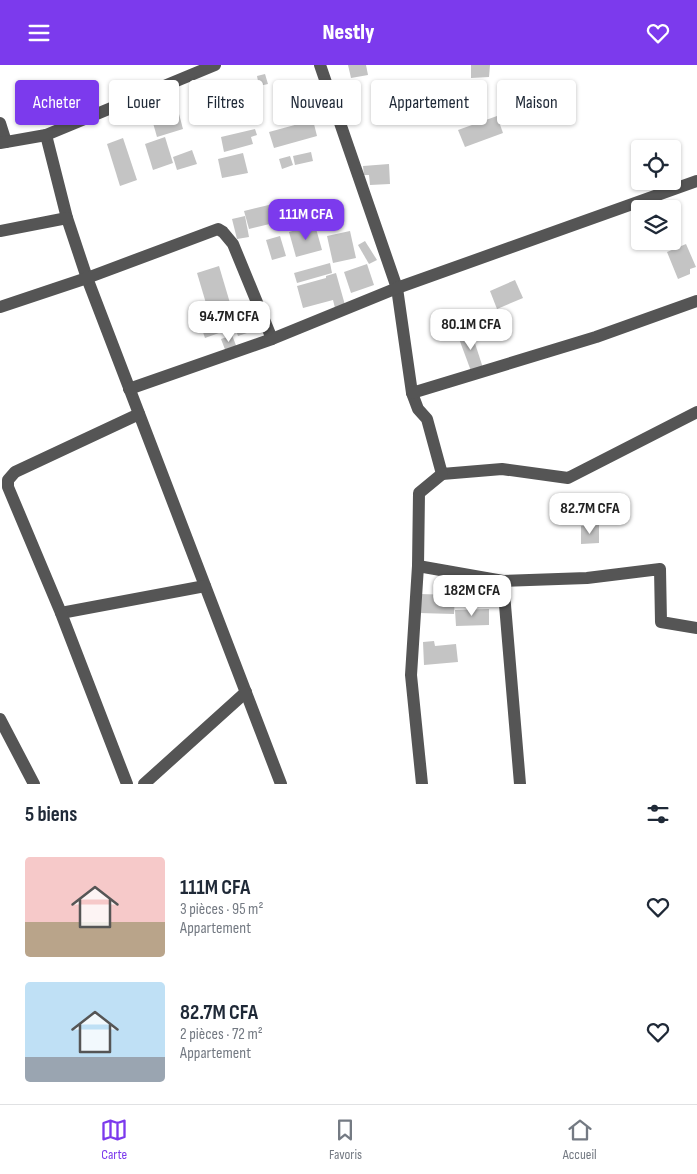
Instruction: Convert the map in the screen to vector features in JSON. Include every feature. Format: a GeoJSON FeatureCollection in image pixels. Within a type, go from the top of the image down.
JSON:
{"type":"FeatureCollection","features":[{"type":"Feature","properties":{"kind":"street"},"geometry":{"type":"LineString","coordinates":[[0,123],[3,143],[46,135],[215,65]]}},
{"type":"Feature","properties":{"kind":"street"},"geometry":{"type":"LineString","coordinates":[[320,65],[397,288],[412,393],[418,409],[427,419],[442,474]]}},
{"type":"Feature","properties":{"kind":"street"},"geometry":{"type":"LineString","coordinates":[[46,135],[67,218],[87,278],[281,784]]}},
{"type":"Feature","properties":{"kind":"street"},"geometry":{"type":"LineString","coordinates":[[129,389],[272,339],[397,288],[697,181]]}},
{"type":"Feature","properties":{"kind":"street"},"geometry":{"type":"LineString","coordinates":[[0,231],[67,218]]}},
{"type":"Feature","properties":{"kind":"street"},"geometry":{"type":"LineString","coordinates":[[0,307],[87,278],[218,229],[224,232],[233,244],[272,339]]}},
{"type":"Feature","properties":{"kind":"street"},"geometry":{"type":"LineString","coordinates":[[412,393],[596,337],[697,301]]}},
{"type":"Feature","properties":{"kind":"street"},"geometry":{"type":"LineString","coordinates":[[422,784],[411,675],[418,566],[419,493],[442,474],[502,469],[568,478],[697,412]]}},
{"type":"Feature","properties":{"kind":"street"},"geometry":{"type":"LineString","coordinates":[[128,784],[61,613],[8,487],[8,480],[15,472],[139,414]]}},
{"type":"Feature","properties":{"kind":"street"},"geometry":{"type":"LineString","coordinates":[[418,566],[503,581],[587,578],[660,569],[661,622],[697,628]]}},
{"type":"Feature","properties":{"kind":"street"},"geometry":{"type":"LineString","coordinates":[[503,581],[520,784]]}},
{"type":"Feature","properties":{"kind":"street"},"geometry":{"type":"LineString","coordinates":[[61,613],[205,586]]}},
{"type":"Feature","properties":{"kind":"street"},"geometry":{"type":"LineString","coordinates":[[144,784],[246,692]]}},
{"type":"Feature","properties":{"kind":"street"},"geometry":{"type":"LineString","coordinates":[[0,719],[34,784]]}},
{"type":"Feature","properties":{"kind":"building"},"geometry":{"type":"Polygon","coordinates":[[[348,65],[366,65],[368,75],[351,78],[348,65]]]}},
{"type":"Feature","properties":{"kind":"building"},"geometry":{"type":"Polygon","coordinates":[[[471,65],[490,65],[489,77],[471,78],[471,65]]]}},
{"type":"Feature","properties":{"kind":"building"},"geometry":{"type":"Polygon","coordinates":[[[265,74],[268,84],[263,85],[263,80],[258,80],[257,76],[265,74]]]}},
{"type":"Feature","properties":{"kind":"building"},"geometry":{"type":"Polygon","coordinates":[[[179,114],[183,129],[157,137],[154,125],[179,125],[179,114]]]}},
{"type":"Feature","properties":{"kind":"building"},"geometry":{"type":"Polygon","coordinates":[[[497,116],[497,125],[500,125],[503,133],[465,147],[458,130],[472,125],[487,125],[487,120],[497,116]]]}},
{"type":"Feature","properties":{"kind":"building"},"geometry":{"type":"Polygon","coordinates":[[[295,125],[314,125],[317,136],[274,148],[269,132],[295,125]]]}},
{"type":"Feature","properties":{"kind":"building"},"geometry":{"type":"Polygon","coordinates":[[[255,129],[257,135],[251,137],[253,144],[224,152],[221,137],[255,129]]]}},
{"type":"Feature","properties":{"kind":"building"},"geometry":{"type":"Polygon","coordinates":[[[165,137],[173,163],[153,170],[145,144],[165,137]]]}},
{"type":"Feature","properties":{"kind":"building"},"geometry":{"type":"Polygon","coordinates":[[[123,138],[137,180],[120,186],[107,144],[123,138]]]}},
{"type":"Feature","properties":{"kind":"building"},"geometry":{"type":"Polygon","coordinates":[[[192,150],[197,164],[177,170],[173,157],[192,150]]]}},
{"type":"Feature","properties":{"kind":"building"},"geometry":{"type":"Polygon","coordinates":[[[311,152],[313,161],[295,165],[293,156],[311,152]]]}},
{"type":"Feature","properties":{"kind":"building"},"geometry":{"type":"Polygon","coordinates":[[[243,153],[248,173],[222,178],[218,159],[243,153]]]}},
{"type":"Feature","properties":{"kind":"building"},"geometry":{"type":"Polygon","coordinates":[[[290,156],[293,165],[282,169],[279,159],[290,156]]]}},
{"type":"Feature","properties":{"kind":"building"},"geometry":{"type":"Polygon","coordinates":[[[389,164],[390,184],[370,185],[369,175],[364,175],[363,166],[389,164]]]}},
{"type":"Feature","properties":{"kind":"building"},"geometry":{"type":"Polygon","coordinates":[[[273,204],[278,222],[249,229],[244,211],[273,204]]]}},
{"type":"Feature","properties":{"kind":"building"},"geometry":{"type":"Polygon","coordinates":[[[245,216],[249,237],[237,239],[232,219],[245,216]]]}},
{"type":"Feature","properties":{"kind":"building"},"geometry":{"type":"Polygon","coordinates":[[[315,225],[322,250],[296,257],[289,232],[315,225]]]}},
{"type":"Feature","properties":{"kind":"building"},"geometry":{"type":"Polygon","coordinates":[[[350,231],[356,258],[333,263],[327,236],[350,231]]]}},
{"type":"Feature","properties":{"kind":"building"},"geometry":{"type":"Polygon","coordinates":[[[280,236],[286,256],[272,260],[266,240],[280,236]]]}},
{"type":"Feature","properties":{"kind":"building"},"geometry":{"type":"Polygon","coordinates":[[[365,241],[377,260],[369,264],[358,245],[365,241]]]}},
{"type":"Feature","properties":{"kind":"building"},"geometry":{"type":"Polygon","coordinates":[[[686,244],[696,267],[690,269],[690,274],[678,279],[667,252],[681,250],[681,246],[686,244]]]}},
{"type":"Feature","properties":{"kind":"building"},"geometry":{"type":"Polygon","coordinates":[[[330,263],[332,273],[297,283],[294,273],[330,263]]]}},
{"type":"Feature","properties":{"kind":"building"},"geometry":{"type":"Polygon","coordinates":[[[367,264],[374,285],[351,293],[344,272],[367,264]]]}},
{"type":"Feature","properties":{"kind":"building"},"geometry":{"type":"Polygon","coordinates":[[[219,266],[230,303],[208,310],[197,273],[219,266]]]}},
{"type":"Feature","properties":{"kind":"building"},"geometry":{"type":"Polygon","coordinates":[[[336,273],[345,305],[335,308],[333,300],[303,308],[297,286],[326,278],[326,276],[336,273]]]}},
{"type":"Feature","properties":{"kind":"building"},"geometry":{"type":"Polygon","coordinates":[[[515,280],[523,298],[497,309],[490,291],[515,280]]]}},
{"type":"Feature","properties":{"kind":"building"},"geometry":{"type":"Polygon","coordinates":[[[243,303],[253,331],[238,336],[228,308],[243,303]]]}},
{"type":"Feature","properties":{"kind":"building"},"geometry":{"type":"Polygon","coordinates":[[[223,309],[230,329],[205,338],[198,318],[223,309]]]}},
{"type":"Feature","properties":{"kind":"building"},"geometry":{"type":"Polygon","coordinates":[[[471,331],[483,368],[471,371],[458,336],[471,331]]]}},
{"type":"Feature","properties":{"kind":"building"},"geometry":{"type":"Polygon","coordinates":[[[232,335],[237,348],[226,352],[221,339],[232,335]]]}},
{"type":"Feature","properties":{"kind":"building"},"geometry":{"type":"Polygon","coordinates":[[[599,525],[599,543],[581,544],[581,526],[599,525]]]}},
{"type":"Feature","properties":{"kind":"building"},"geometry":{"type":"Polygon","coordinates":[[[420,594],[455,595],[454,614],[419,613],[420,594]]]}},
{"type":"Feature","properties":{"kind":"building"},"geometry":{"type":"Polygon","coordinates":[[[489,609],[489,625],[456,626],[455,610],[489,609]]]}},
{"type":"Feature","properties":{"kind":"building"},"geometry":{"type":"Polygon","coordinates":[[[434,641],[435,646],[456,644],[458,662],[424,665],[423,642],[434,641]]]}}]}
